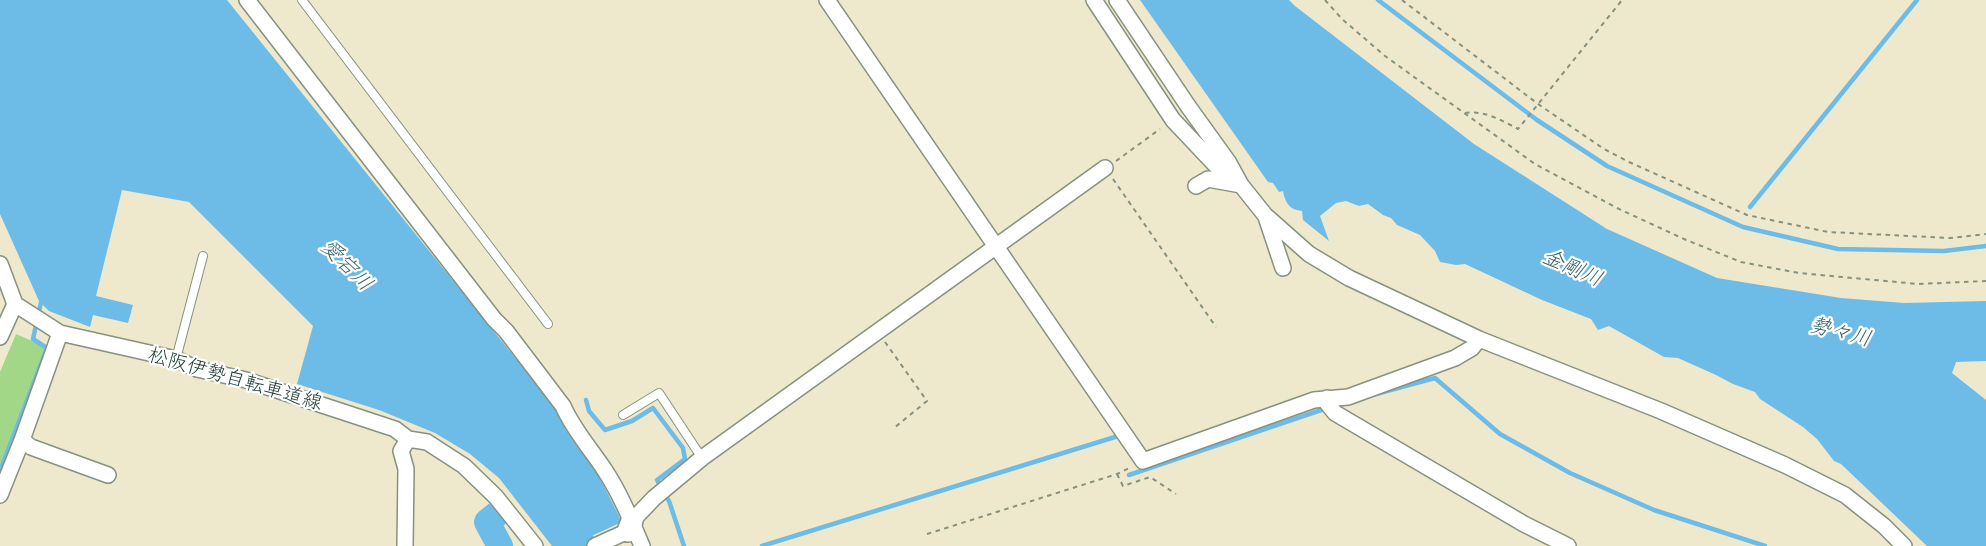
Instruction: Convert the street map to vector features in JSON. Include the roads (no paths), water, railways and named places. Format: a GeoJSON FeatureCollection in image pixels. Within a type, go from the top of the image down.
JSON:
{"type":"FeatureCollection","features":[{"type":"Feature","properties":{"kind":"street"},"geometry":{"type":"LineString","coordinates":[[247,0],[563,406],[568,419],[606,471],[634,533]]}},
{"type":"Feature","properties":{"kind":"street"},"geometry":{"type":"LineString","coordinates":[[827,0],[1143,461],[1314,400],[1330,404],[1524,524],[1568,546]]}},
{"type":"Feature","properties":{"kind":"street"},"geometry":{"type":"LineString","coordinates":[[1094,0],[1173,120],[1225,175],[1241,185]]}},
{"type":"Feature","properties":{"kind":"street"},"geometry":{"type":"LineString","coordinates":[[1117,0],[1229,163],[1241,185],[1265,216],[1309,254],[1349,278],[1479,339],[1661,411],[1785,465],[1845,495],[1884,526],[1904,546]]}},
{"type":"Feature","properties":{"kind":"street"},"geometry":{"type":"LineString","coordinates":[[595,546],[634,533],[654,498],[702,458],[1105,168]]}},
{"type":"Feature","properties":{"kind":"street"},"geometry":{"type":"LineString","coordinates":[[1196,186],[1208,179],[1241,185]]}},
{"type":"Feature","properties":{"kind":"street"},"geometry":{"type":"LineString","coordinates":[[1265,216],[1283,268]]}},
{"type":"Feature","properties":{"kind":"street"},"geometry":{"type":"LineString","coordinates":[[0,264],[15,304],[60,333],[0,495]]}},
{"type":"Feature","properties":{"kind":"street"},"geometry":{"type":"LineString","coordinates":[[0,337],[15,304]]}},
{"type":"Feature","properties":{"kind":"street","name":"松阪伊勢自転車道線"},"geometry":{"type":"LineString","coordinates":[[60,333],[176,359],[197,369],[246,380],[394,429],[408,439],[427,442],[465,466],[496,497],[534,546]]}},
{"type":"Feature","properties":{"kind":"street"},"geometry":{"type":"LineString","coordinates":[[1330,404],[1455,358],[1472,348],[1479,339]]}},
{"type":"Feature","properties":{"kind":"street"},"geometry":{"type":"LineString","coordinates":[[405,546],[406,469],[400,451],[408,439]]}},
{"type":"Feature","properties":{"kind":"street"},"geometry":{"type":"LineString","coordinates":[[22,440],[31,447],[108,475]]}},
{"type":"Feature","properties":{"kind":"lane"},"geometry":{"type":"LineString","coordinates":[[302,0],[548,324]]}},
{"type":"Feature","properties":{"kind":"lane"},"geometry":{"type":"LineString","coordinates":[[176,359],[202,256]]}},
{"type":"Feature","properties":{"kind":"lane"},"geometry":{"type":"LineString","coordinates":[[623,415],[659,393],[702,458]]}},
{"type":"Feature","properties":{"kind":"water"},"geometry":{"type":"Polygon","coordinates":[[[0,0],[227,0],[554,406],[599,476],[622,522],[570,546],[552,546],[499,478],[470,454],[435,433],[379,410],[297,384],[313,326],[189,202],[122,190],[96,296],[133,305],[128,323],[93,315],[90,327],[49,311],[39,301],[0,214],[0,0]]]}},
{"type":"Feature","properties":{"kind":"water"},"geometry":{"type":"Polygon","coordinates":[[[1140,0],[1289,0],[1474,144],[1607,229],[1717,278],[1841,298],[1904,303],[1986,301],[1986,361],[1956,362],[1952,373],[1986,400],[1986,546],[1927,546],[1841,464],[1834,461],[1817,439],[1760,399],[1755,392],[1678,358],[1664,357],[1609,326],[1598,330],[1591,319],[1542,300],[1465,264],[1440,262],[1435,251],[1420,235],[1397,225],[1391,218],[1368,204],[1359,206],[1346,201],[1336,203],[1320,216],[1329,241],[1303,220],[1302,211],[1289,205],[1283,191],[1279,192],[1273,183],[1268,182],[1140,0]]]}},
{"type":"Feature","properties":{"kind":"waterway"},"geometry":{"type":"LineString","coordinates":[[1378,0],[1537,120],[1607,166],[1743,227],[1838,249],[1944,251],[1986,246]]}},
{"type":"Feature","properties":{"kind":"waterway"},"geometry":{"type":"LineString","coordinates":[[1750,207],[1917,0]]}},
{"type":"Feature","properties":{"kind":"waterway"},"geometry":{"type":"LineString","coordinates":[[0,471],[47,348],[33,339],[42,298]]}},
{"type":"Feature","properties":{"kind":"waterway"},"geometry":{"type":"LineString","coordinates":[[1376,394],[1435,378],[1500,434],[1570,473],[1654,510],[1765,546]]}},
{"type":"Feature","properties":{"kind":"waterway"},"geometry":{"type":"LineString","coordinates":[[586,400],[589,411],[605,430],[632,421],[653,408],[683,448],[685,459],[657,480],[669,501],[684,546]]}},
{"type":"Feature","properties":{"kind":"waterway"},"geometry":{"type":"LineString","coordinates":[[1129,475],[1327,408]]}},
{"type":"Feature","properties":{"kind":"waterway"},"geometry":{"type":"LineString","coordinates":[[762,546],[1115,437]]}},
{"type":"Feature","properties":{"kind":"waterway","name":"愛宕川"},"geometry":{"type":"LineString","coordinates":[[562,511],[584,546]]}},
{"type":"Feature","properties":{"kind":"waterway"},"geometry":{"type":"LineString","coordinates":[[497,514],[487,522],[500,546]]}},
{"type":"Feature","properties":{"kind":"water label","name":"金剛川"},"geometry":{"type":"Point","coordinates":[1572,269]}},
{"type":"Feature","properties":{"kind":"water label","name":"勢々川"},"geometry":{"type":"Point","coordinates":[1840,333]}}]}
